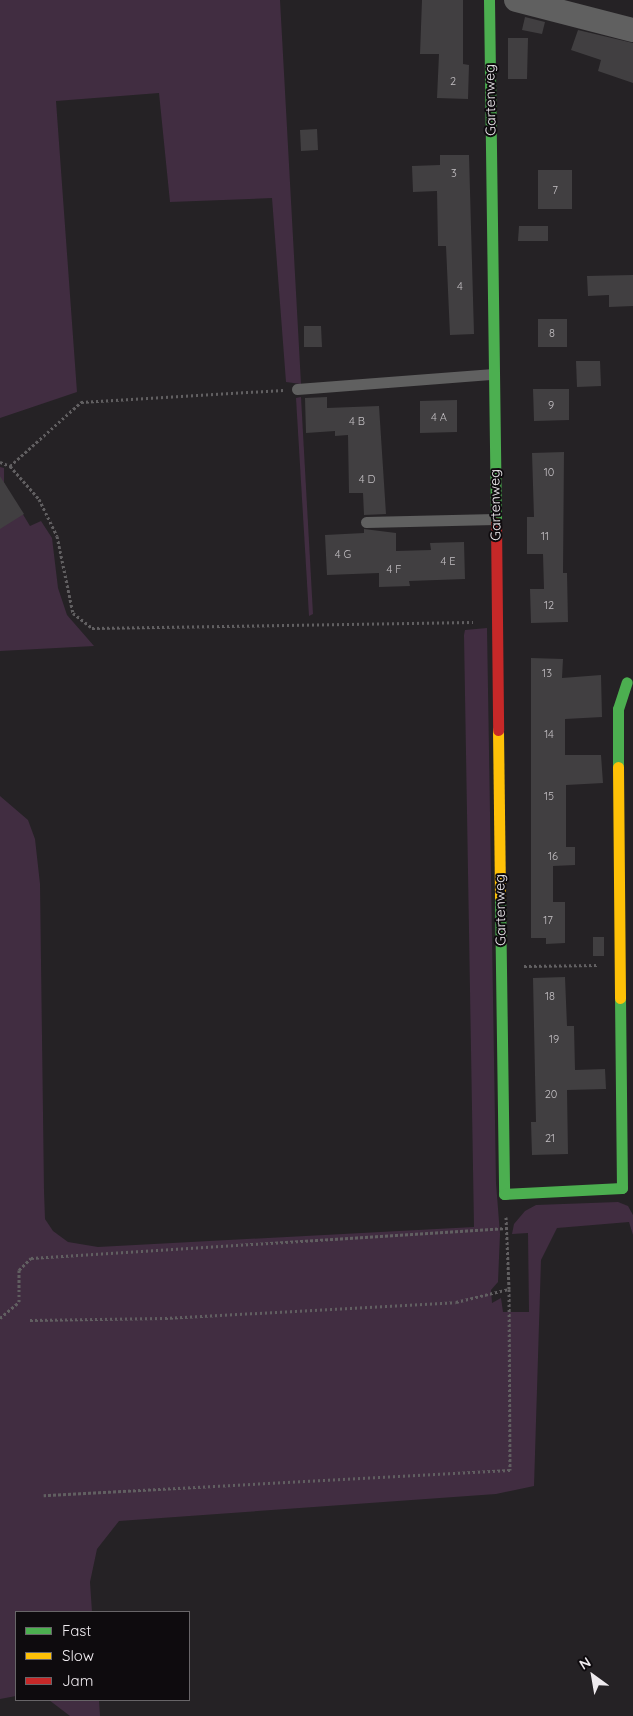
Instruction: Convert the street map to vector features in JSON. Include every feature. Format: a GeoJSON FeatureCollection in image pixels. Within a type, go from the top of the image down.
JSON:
{"type":"FeatureCollection","features":[{"type":"Feature","properties":{"kind":"street","name":"Gartenweg"},"geometry":{"type":"LineString","coordinates":[[489,0],[504,1194]]}},
{"type":"Feature","properties":{"kind":"street"},"geometry":{"type":"LineString","coordinates":[[516,0],[633,30]]}},
{"type":"Feature","properties":{"kind":"street"},"geometry":{"type":"LineString","coordinates":[[504,1194],[622,1188],[618,965],[618,709],[626,682]]}},
{"type":"Feature","properties":{"kind":"lane"},"geometry":{"type":"LineString","coordinates":[[297,389],[493,374]]}},
{"type":"Feature","properties":{"kind":"lane"},"geometry":{"type":"LineString","coordinates":[[366,522],[495,519]]}},
{"type":"Feature","properties":{"kind":"path"},"geometry":{"type":"LineString","coordinates":[[10,466],[81,402],[297,389]]}},
{"type":"Feature","properties":{"kind":"path"},"geometry":{"type":"LineString","coordinates":[[0,462],[10,466],[40,499],[57,536],[73,613],[92,628],[496,622]]}},
{"type":"Feature","properties":{"kind":"path"},"geometry":{"type":"LineString","coordinates":[[501,966],[618,965]]}},
{"type":"Feature","properties":{"kind":"path"},"geometry":{"type":"LineString","coordinates":[[44,1495],[510,1470],[510,1289],[504,1194]]}},
{"type":"Feature","properties":{"kind":"path"},"geometry":{"type":"LineString","coordinates":[[0,1318],[19,1302],[19,1270],[31,1258],[507,1228]]}},
{"type":"Feature","properties":{"kind":"path"},"geometry":{"type":"LineString","coordinates":[[30,1320],[164,1318],[456,1302],[510,1289]]}},
{"type":"Feature","properties":{"kind":"shaded area"},"geometry":{"type":"Polygon","coordinates":[[[0,0],[280,0],[301,384],[286,382],[272,198],[170,202],[159,93],[56,101],[77,392],[0,418],[0,0]]]}},
{"type":"Feature","properties":{"kind":"shaded area"},"geometry":{"type":"Polygon","coordinates":[[[301,397],[313,614],[309,616],[296,398],[301,397]]]}},
{"type":"Feature","properties":{"kind":"shaded area"},"geometry":{"type":"Polygon","coordinates":[[[0,467],[4,468],[4,483],[30,526],[41,521],[52,538],[58,588],[67,615],[94,646],[0,651],[0,467]]]}},
{"type":"Feature","properties":{"kind":"shaded area"},"geometry":{"type":"Polygon","coordinates":[[[487,628],[496,1183],[500,1234],[498,1282],[491,1290],[492,1303],[501,1298],[503,1312],[529,1312],[528,1233],[512,1234],[514,1224],[525,1211],[536,1205],[618,1202],[628,1206],[633,1215],[633,1235],[629,1222],[557,1228],[541,1260],[534,1486],[496,1494],[119,1521],[97,1549],[90,1582],[92,1611],[15,1611],[15,1696],[0,1699],[0,796],[28,820],[35,839],[40,884],[45,1219],[53,1231],[68,1242],[98,1247],[474,1227],[465,630],[487,628]]]}},
{"type":"Feature","properties":{"kind":"shaded area"},"geometry":{"type":"Polygon","coordinates":[[[50,1701],[99,1701],[100,1716],[70,1716],[50,1701]]]}},
{"type":"Feature","properties":{"kind":"building"},"geometry":{"type":"Polygon","coordinates":[[[422,0],[463,0],[463,64],[469,65],[468,99],[437,98],[439,54],[420,54],[422,0]]]}},
{"type":"Feature","properties":{"kind":"building"},"geometry":{"type":"Polygon","coordinates":[[[525,17],[545,22],[542,34],[522,30],[525,17]]]}},
{"type":"Feature","properties":{"kind":"building"},"geometry":{"type":"Polygon","coordinates":[[[578,30],[633,43],[633,83],[598,71],[601,60],[571,50],[578,30]]]}},
{"type":"Feature","properties":{"kind":"building"},"geometry":{"type":"Polygon","coordinates":[[[508,38],[528,38],[527,79],[508,79],[508,38]]]}},
{"type":"Feature","properties":{"kind":"building"},"geometry":{"type":"Polygon","coordinates":[[[317,129],[318,150],[301,151],[300,130],[317,129]]]}},
{"type":"Feature","properties":{"kind":"building"},"geometry":{"type":"Polygon","coordinates":[[[440,155],[469,155],[474,334],[450,335],[446,246],[438,246],[437,191],[413,192],[412,166],[440,165],[440,155]]]}},
{"type":"Feature","properties":{"kind":"building"},"geometry":{"type":"Polygon","coordinates":[[[538,170],[572,170],[572,209],[538,209],[538,170]]]}},
{"type":"Feature","properties":{"kind":"building"},"geometry":{"type":"Polygon","coordinates":[[[519,226],[548,226],[548,241],[518,241],[519,226]]]}},
{"type":"Feature","properties":{"kind":"building"},"geometry":{"type":"Polygon","coordinates":[[[633,275],[633,306],[609,307],[609,295],[588,296],[587,276],[633,275]]]}},
{"type":"Feature","properties":{"kind":"building"},"geometry":{"type":"Polygon","coordinates":[[[538,319],[567,319],[567,347],[538,347],[538,319]]]}},
{"type":"Feature","properties":{"kind":"building"},"geometry":{"type":"Polygon","coordinates":[[[304,326],[321,326],[322,347],[304,347],[304,326]]]}},
{"type":"Feature","properties":{"kind":"building"},"geometry":{"type":"Polygon","coordinates":[[[576,361],[600,361],[601,386],[577,387],[576,361]]]}},
{"type":"Feature","properties":{"kind":"building"},"geometry":{"type":"Polygon","coordinates":[[[533,389],[569,389],[569,420],[534,421],[533,389]]]}},
{"type":"Feature","properties":{"kind":"building"},"geometry":{"type":"Polygon","coordinates":[[[327,397],[327,408],[379,406],[386,514],[364,515],[363,493],[349,493],[348,435],[335,436],[335,431],[306,433],[305,398],[327,397]]]}},
{"type":"Feature","properties":{"kind":"building"},"geometry":{"type":"Polygon","coordinates":[[[457,400],[457,432],[420,433],[420,401],[457,400]]]}},
{"type":"Feature","properties":{"kind":"building"},"geometry":{"type":"Polygon","coordinates":[[[564,452],[563,573],[567,573],[568,622],[531,623],[530,589],[544,589],[543,554],[527,554],[527,517],[534,517],[532,453],[564,452]]]}},
{"type":"Feature","properties":{"kind":"building"},"geometry":{"type":"Polygon","coordinates":[[[0,476],[24,514],[0,529],[0,476]]]}},
{"type":"Feature","properties":{"kind":"building"},"geometry":{"type":"Polygon","coordinates":[[[364,529],[396,533],[396,551],[431,550],[430,543],[464,542],[465,579],[409,581],[410,586],[379,587],[379,573],[327,575],[325,535],[364,533],[364,529]]]}},
{"type":"Feature","properties":{"kind":"building"},"geometry":{"type":"Polygon","coordinates":[[[531,658],[563,659],[562,678],[601,675],[602,717],[565,719],[565,755],[601,755],[603,783],[566,785],[566,847],[575,847],[575,865],[553,866],[553,902],[565,902],[565,943],[546,944],[546,938],[531,938],[531,658]]]}},
{"type":"Feature","properties":{"kind":"building"},"geometry":{"type":"Polygon","coordinates":[[[593,937],[604,937],[604,956],[593,956],[593,937]]]}},
{"type":"Feature","properties":{"kind":"building"},"geometry":{"type":"Polygon","coordinates":[[[565,977],[567,1026],[574,1026],[575,1070],[605,1069],[606,1089],[567,1090],[568,1154],[532,1155],[531,1122],[536,1122],[533,978],[565,977]]]}},
{"type":"Feature","properties":{"kind":"traffic: fast"},"geometry":{"type":"LineString","coordinates":[[489,0],[496,523]]}},
{"type":"Feature","properties":{"kind":"traffic: fast"},"geometry":{"type":"LineString","coordinates":[[618,767],[618,709],[627,682]]}},
{"type":"Feature","properties":{"kind":"traffic: fast"},"geometry":{"type":"LineString","coordinates":[[500,897],[504,1194],[622,1188],[620,998]]}},
{"type":"Feature","properties":{"kind":"traffic: slow"},"geometry":{"type":"LineString","coordinates":[[498,730],[500,897]]}},
{"type":"Feature","properties":{"kind":"traffic: slow"},"geometry":{"type":"LineString","coordinates":[[618,767],[620,998]]}},
{"type":"Feature","properties":{"kind":"traffic: jam"},"geometry":{"type":"LineString","coordinates":[[496,523],[498,730]]}}]}
